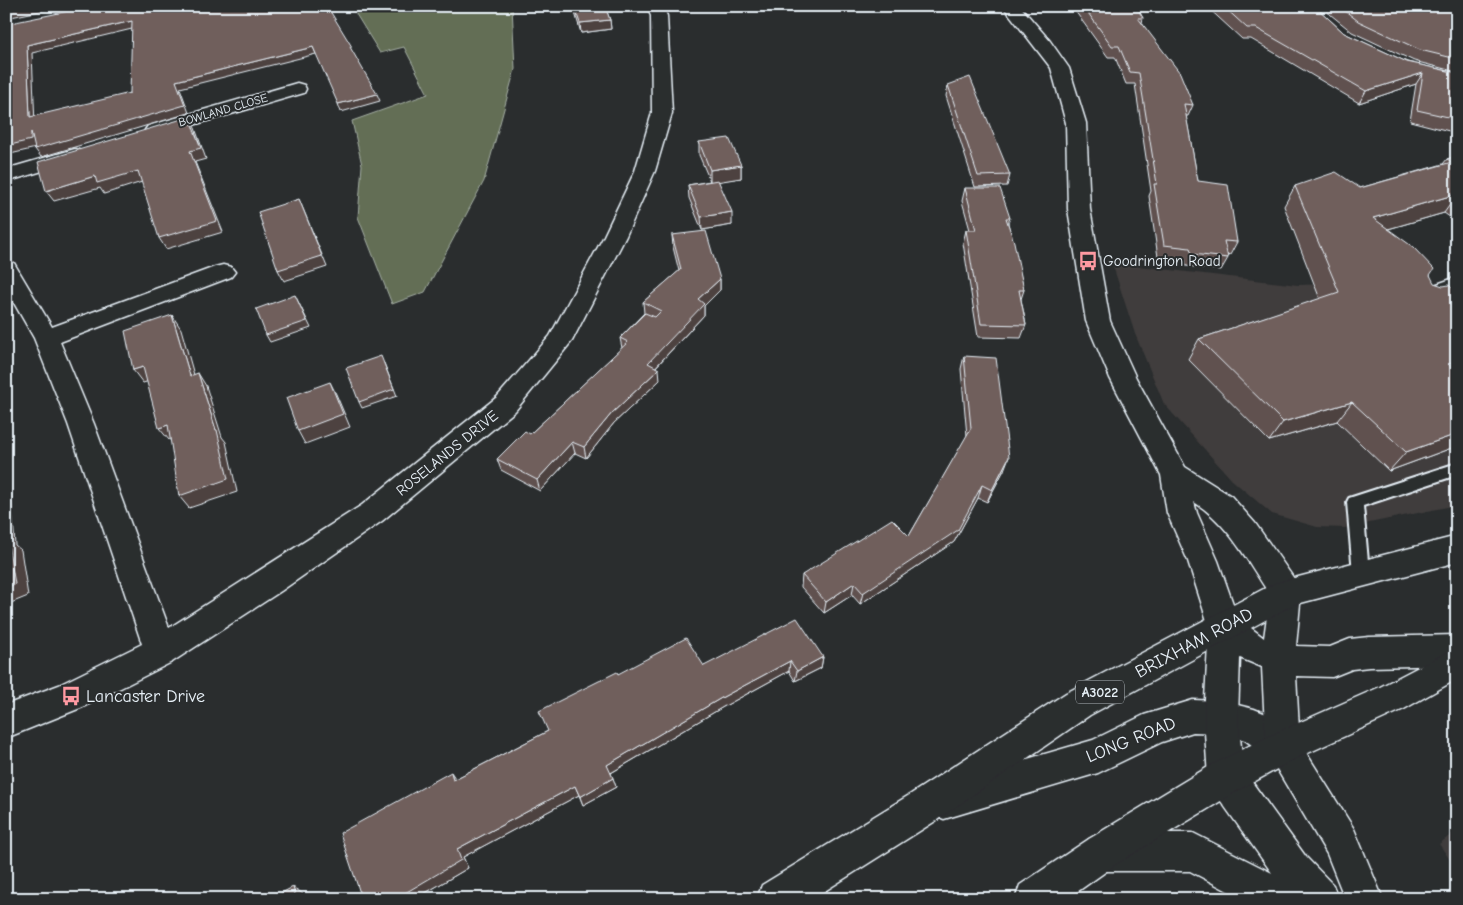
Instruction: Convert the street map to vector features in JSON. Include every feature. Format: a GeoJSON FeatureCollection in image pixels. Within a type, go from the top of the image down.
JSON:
{"type":"FeatureCollection","features":[{"type":"Feature","properties":{"kind":"street","name":"ROSELANDS DRIVE"},"geometry":{"type":"LineString","coordinates":[[6,722],[71,696],[161,651],[372,514],[506,404],[560,341],[615,236],[646,171],[662,113],[659,16],[655,6]]}},
{"type":"Feature","properties":{"kind":"street"},"geometry":{"type":"LineString","coordinates":[[1011,6],[1044,45],[1060,68],[1076,123],[1079,209],[1098,321],[1123,378],[1175,475],[1182,513],[1203,561],[1225,627],[1221,717],[1226,776],[1292,870],[1319,899]]}},
{"type":"Feature","properties":{"kind":"street","name":"BOWLAND CLOSE"},"geometry":{"type":"LineString","coordinates":[[135,136],[297,89]]}},
{"type":"Feature","properties":{"kind":"street"},"geometry":{"type":"LineString","coordinates":[[6,176],[91,150]]}},
{"type":"Feature","properties":{"kind":"street"},"geometry":{"type":"LineString","coordinates":[[6,268],[46,338],[81,424],[161,651]]}},
{"type":"Feature","properties":{"kind":"street"},"geometry":{"type":"LineString","coordinates":[[46,338],[223,272]]}},
{"type":"Feature","properties":{"kind":"street"},"geometry":{"type":"LineString","coordinates":[[1428,296],[1457,285]]}},
{"type":"Feature","properties":{"kind":"street"},"geometry":{"type":"LineString","coordinates":[[1175,475],[1221,504],[1245,532],[1286,593],[1278,658],[1283,747]]}},
{"type":"Feature","properties":{"kind":"street","name":"BRIXHAM ROAD"},"geometry":{"type":"LineString","coordinates":[[776,899],[924,808],[1078,704],[1286,593],[1457,548]]}},
{"type":"Feature","properties":{"kind":"street"},"geometry":{"type":"LineString","coordinates":[[1225,627],[1255,650],[1278,658],[1308,663],[1332,662],[1350,654],[1369,652],[1457,650]]}},
{"type":"Feature","properties":{"kind":"street"},"geometry":{"type":"LineString","coordinates":[[1034,899],[1102,852],[1226,776],[1283,747],[1392,698],[1457,662]]}},
{"type":"Feature","properties":{"kind":"street","name":"LONG ROAD"},"geometry":{"type":"LineString","coordinates":[[924,808],[1098,756],[1156,727],[1193,716],[1221,717],[1254,726],[1283,747],[1341,842],[1364,899]]}},
{"type":"Feature","properties":{"kind":"street"},"geometry":{"type":"LineString","coordinates":[[1102,852],[1193,852],[1273,894],[1288,899]]}},
{"type":"Feature","properties":{"kind":"lane"},"geometry":{"type":"LineString","coordinates":[[1361,573],[1355,502],[1457,470]]}},
{"type":"Feature","properties":{"kind":"shaded area"},"geometry":{"type":"Polygon","coordinates":[[[1112,263],[1298,285],[1394,282],[1457,347],[1457,505],[1345,528],[1317,527],[1272,514],[1232,480],[1164,404],[1135,334],[1112,263]]]}},
{"type":"Feature","properties":{"kind":"shaded area"},"geometry":{"type":"Polygon","coordinates":[[[1457,830],[1457,870],[1439,844],[1457,830]]]}},
{"type":"Feature","properties":{"kind":"green space"},"geometry":{"type":"Polygon","coordinates":[[[351,6],[512,6],[515,69],[484,181],[425,292],[392,304],[358,217],[362,165],[352,121],[428,94],[404,47],[380,53],[351,6]]]}},
{"type":"Feature","properties":{"kind":"building"},"geometry":{"type":"Polygon","coordinates":[[[6,6],[25,6],[6,10],[6,6]]]}},
{"type":"Feature","properties":{"kind":"building"},"geometry":{"type":"Polygon","coordinates":[[[93,6],[327,6],[377,94],[338,104],[313,47],[176,81],[185,105],[35,149],[31,132],[31,140],[6,146],[6,24],[93,6]],[[132,21],[27,45],[30,117],[130,93],[132,21]]]}},
{"type":"Feature","properties":{"kind":"building"},"geometry":{"type":"Polygon","coordinates":[[[574,6],[605,6],[610,20],[580,23],[574,6]]]}},
{"type":"Feature","properties":{"kind":"building"},"geometry":{"type":"Polygon","coordinates":[[[1083,6],[1136,6],[1143,18],[1138,18],[1180,73],[1193,105],[1184,104],[1198,181],[1228,185],[1237,242],[1224,241],[1228,258],[1192,254],[1190,248],[1164,245],[1154,184],[1157,184],[1139,73],[1130,72],[1119,46],[1112,46],[1083,6]]]}},
{"type":"Feature","properties":{"kind":"building"},"geometry":{"type":"Polygon","coordinates":[[[1223,6],[1315,6],[1344,33],[1407,62],[1457,73],[1457,119],[1417,110],[1423,73],[1366,91],[1256,28],[1247,28],[1223,6]]]}},
{"type":"Feature","properties":{"kind":"building"},"geometry":{"type":"Polygon","coordinates":[[[1339,6],[1457,6],[1457,59],[1420,50],[1358,21],[1339,6]]]}},
{"type":"Feature","properties":{"kind":"building"},"geometry":{"type":"Polygon","coordinates":[[[970,77],[1010,175],[978,176],[948,85],[970,77]]]}},
{"type":"Feature","properties":{"kind":"building"},"geometry":{"type":"Polygon","coordinates":[[[189,117],[201,148],[190,151],[217,221],[159,238],[138,171],[97,183],[95,176],[46,191],[38,162],[189,117]]]}},
{"type":"Feature","properties":{"kind":"building"},"geometry":{"type":"Polygon","coordinates":[[[729,138],[741,165],[710,170],[699,142],[729,138]]]}},
{"type":"Feature","properties":{"kind":"building"},"geometry":{"type":"Polygon","coordinates":[[[1457,156],[1457,194],[1373,218],[1413,247],[1434,269],[1430,275],[1434,283],[1443,286],[1449,285],[1457,293],[1457,361],[1448,364],[1457,371],[1457,434],[1406,452],[1352,402],[1283,422],[1199,339],[1339,292],[1295,186],[1336,172],[1360,188],[1452,162],[1447,159],[1457,156]]]}},
{"type":"Feature","properties":{"kind":"building"},"geometry":{"type":"Polygon","coordinates":[[[718,180],[732,212],[701,217],[688,185],[718,180]]]}},
{"type":"Feature","properties":{"kind":"building"},"geometry":{"type":"Polygon","coordinates":[[[965,188],[1000,188],[1010,218],[1006,218],[1014,242],[1024,290],[1019,290],[1026,325],[981,324],[966,230],[976,230],[965,188]]]}},
{"type":"Feature","properties":{"kind":"building"},"geometry":{"type":"Polygon","coordinates":[[[299,199],[322,256],[278,270],[258,212],[299,199]]]}},
{"type":"Feature","properties":{"kind":"building"},"geometry":{"type":"Polygon","coordinates":[[[706,231],[720,279],[698,299],[704,304],[648,363],[659,369],[612,413],[584,447],[572,442],[537,480],[497,459],[525,431],[530,434],[628,342],[620,338],[645,313],[655,317],[661,311],[643,302],[681,269],[672,235],[706,231]]]}},
{"type":"Feature","properties":{"kind":"building"},"geometry":{"type":"Polygon","coordinates":[[[295,295],[307,321],[266,335],[256,309],[295,295]]]}},
{"type":"Feature","properties":{"kind":"building"},"geometry":{"type":"Polygon","coordinates":[[[172,315],[190,376],[198,373],[217,430],[228,479],[179,496],[168,425],[159,428],[143,367],[133,370],[125,331],[172,315]]]}},
{"type":"Feature","properties":{"kind":"building"},"geometry":{"type":"Polygon","coordinates":[[[381,356],[394,389],[359,402],[346,368],[381,356]]]}},
{"type":"Feature","properties":{"kind":"building"},"geometry":{"type":"Polygon","coordinates":[[[964,356],[996,358],[1009,457],[992,490],[982,485],[958,530],[863,593],[854,583],[826,602],[802,575],[892,519],[909,536],[971,428],[964,356]]]}},
{"type":"Feature","properties":{"kind":"building"},"geometry":{"type":"Polygon","coordinates":[[[330,382],[343,414],[298,431],[286,398],[330,382]]]}},
{"type":"Feature","properties":{"kind":"building"},"geometry":{"type":"Polygon","coordinates":[[[6,538],[15,584],[6,588],[6,538]]]}},
{"type":"Feature","properties":{"kind":"building"},"geometry":{"type":"Polygon","coordinates":[[[797,618],[823,657],[797,671],[790,661],[723,697],[607,765],[613,778],[580,797],[575,786],[457,849],[461,860],[395,899],[362,899],[340,833],[451,772],[453,780],[548,731],[539,711],[617,672],[618,674],[686,638],[704,666],[797,618]]]}},
{"type":"Feature","properties":{"kind":"building"},"geometry":{"type":"Polygon","coordinates":[[[293,887],[296,899],[270,899],[293,887]]]}},
{"type":"Feature","properties":{"kind":"place","name":"Goodrington Road"},"geometry":{"type":"Point","coordinates":[1088,261]}},
{"type":"Feature","properties":{"kind":"place","name":"Lancaster Drive"},"geometry":{"type":"Point","coordinates":[71,696]}}]}
